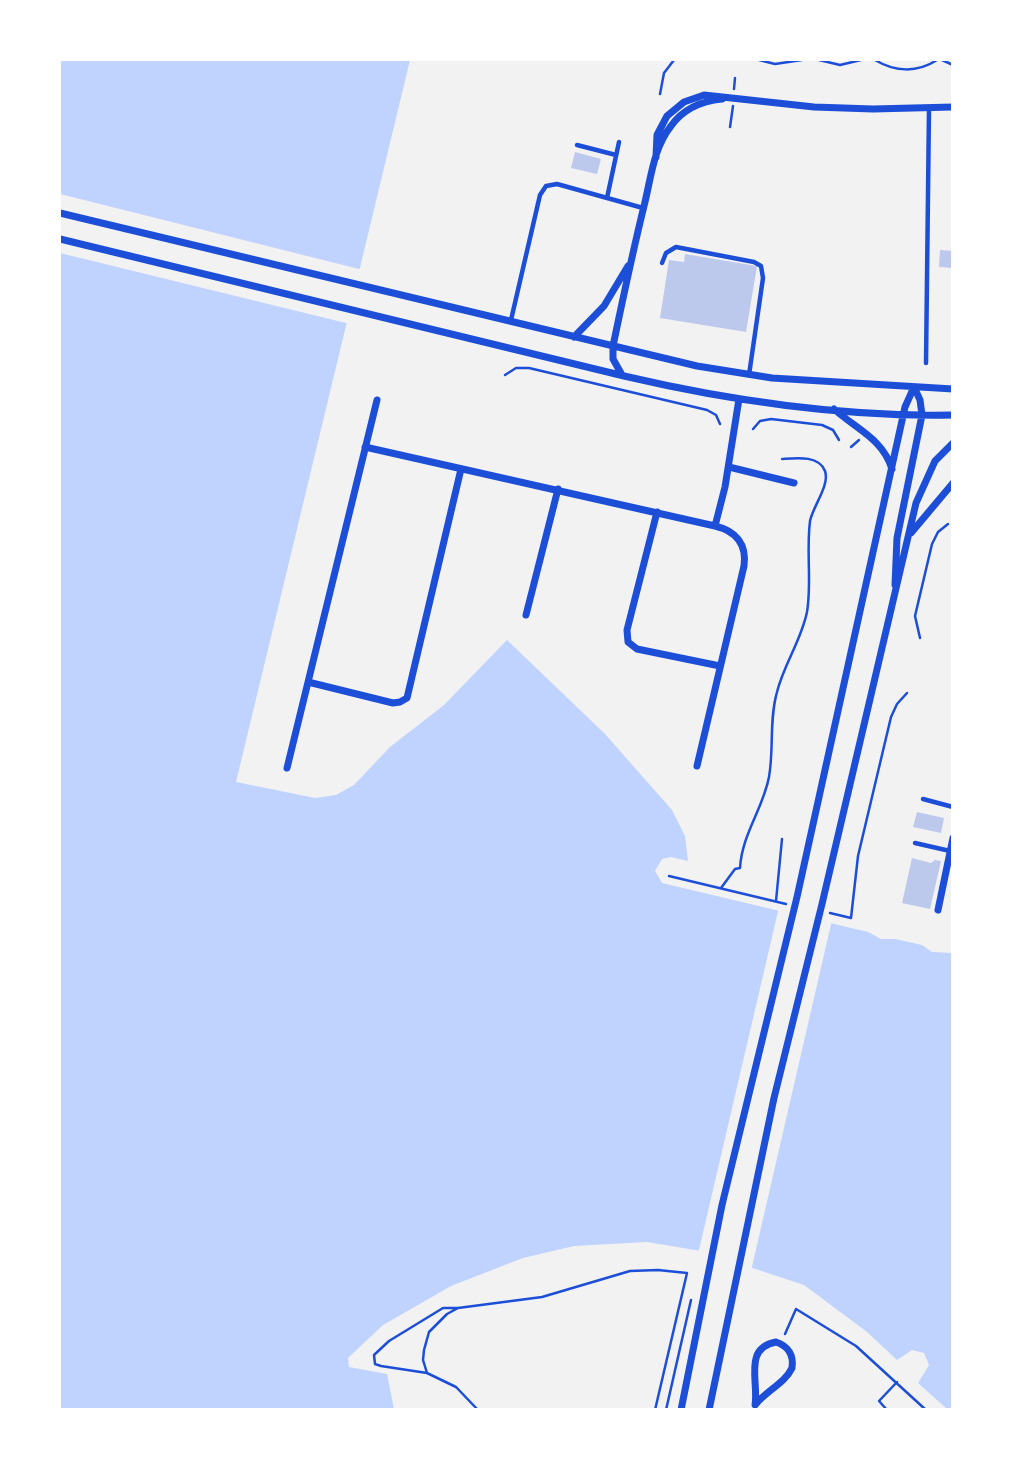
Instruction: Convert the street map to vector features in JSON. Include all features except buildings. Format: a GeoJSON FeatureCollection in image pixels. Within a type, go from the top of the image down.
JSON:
{"type":"FeatureCollection","features":[{"type":"Feature","properties":{"kind":"street"},"geometry":{"type":"LineString","coordinates":[[624,376],[615,366],[613,346],[632,255],[656,157],[665,134],[681,115],[702,103],[726,99],[824,107],[953,107]]}},
{"type":"Feature","properties":{"kind":"street"},"geometry":{"type":"LineString","coordinates":[[60,212],[670,360],[749,376],[953,389]]}},
{"type":"Feature","properties":{"kind":"street"},"geometry":{"type":"LineString","coordinates":[[60,239],[624,376],[739,399],[834,409],[953,415]]}},
{"type":"Feature","properties":{"kind":"street"},"geometry":{"type":"LineString","coordinates":[[574,337],[604,306],[632,255]]}},
{"type":"Feature","properties":{"kind":"street"},"geometry":{"type":"LineString","coordinates":[[681,1409],[735,1145],[797,897],[907,400],[914,387]]}},
{"type":"Feature","properties":{"kind":"street"},"geometry":{"type":"LineString","coordinates":[[895,595],[897,538],[922,415],[920,400],[914,387]]}},
{"type":"Feature","properties":{"kind":"street"},"geometry":{"type":"LineString","coordinates":[[715,526],[729,467],[739,399]]}},
{"type":"Feature","properties":{"kind":"street"},"geometry":{"type":"LineString","coordinates":[[287,768],[377,400]]}},
{"type":"Feature","properties":{"kind":"street"},"geometry":{"type":"LineString","coordinates":[[834,409],[877,442],[887,454],[892,470]]}},
{"type":"Feature","properties":{"kind":"street"},"geometry":{"type":"LineString","coordinates":[[709,1409],[774,1098],[916,503],[935,461],[953,443]]}},
{"type":"Feature","properties":{"kind":"street"},"geometry":{"type":"LineString","coordinates":[[365,447],[657,512],[715,526],[735,535],[742,545],[745,559],[697,765]]}},
{"type":"Feature","properties":{"kind":"street"},"geometry":{"type":"LineString","coordinates":[[729,467],[794,483]]}},
{"type":"Feature","properties":{"kind":"street"},"geometry":{"type":"LineString","coordinates":[[308,682],[393,703],[407,698],[461,469]]}},
{"type":"Feature","properties":{"kind":"street"},"geometry":{"type":"LineString","coordinates":[[908,537],[953,483]]}},
{"type":"Feature","properties":{"kind":"street"},"geometry":{"type":"LineString","coordinates":[[526,615],[558,489]]}},
{"type":"Feature","properties":{"kind":"street"},"geometry":{"type":"LineString","coordinates":[[657,512],[627,630],[628,642],[637,649],[720,666]]}},
{"type":"Feature","properties":{"kind":"street"},"geometry":{"type":"LineString","coordinates":[[938,910],[953,838]]}},
{"type":"Feature","properties":{"kind":"street"},"geometry":{"type":"LineString","coordinates":[[776,1342],[792,1357],[792,1368],[786,1378],[769,1390],[754,1407],[757,1389],[754,1358],[766,1344],[776,1342]]}},
{"type":"Feature","properties":{"kind":"lane"},"geometry":{"type":"LineString","coordinates":[[926,363],[929,108]]}},
{"type":"Feature","properties":{"kind":"lane"},"geometry":{"type":"LineString","coordinates":[[607,198],[619,142]]}},
{"type":"Feature","properties":{"kind":"lane"},"geometry":{"type":"LineString","coordinates":[[577,145],[616,155]]}},
{"type":"Feature","properties":{"kind":"lane"},"geometry":{"type":"LineString","coordinates":[[511,320],[543,188],[554,184],[643,208]]}},
{"type":"Feature","properties":{"kind":"lane"},"geometry":{"type":"LineString","coordinates":[[662,263],[666,253],[676,247],[754,262],[761,266],[763,278],[749,376]]}},
{"type":"Feature","properties":{"kind":"lane"},"geometry":{"type":"LineString","coordinates":[[923,799],[953,807]]}},
{"type":"Feature","properties":{"kind":"lane"},"geometry":{"type":"LineString","coordinates":[[915,843],[950,851]]}},
{"type":"Feature","properties":{"kind":"path"},"geometry":{"type":"LineString","coordinates":[[660,94],[664,73],[674,60]]}},
{"type":"Feature","properties":{"kind":"path"},"geometry":{"type":"LineString","coordinates":[[759,60],[785,64],[802,60]]}},
{"type":"Feature","properties":{"kind":"path"},"geometry":{"type":"LineString","coordinates":[[819,60],[840,65],[862,60]]}},
{"type":"Feature","properties":{"kind":"path"},"geometry":{"type":"LineString","coordinates":[[875,60],[891,68],[908,70],[937,60]]}},
{"type":"Feature","properties":{"kind":"path"},"geometry":{"type":"LineString","coordinates":[[942,60],[953,65]]}},
{"type":"Feature","properties":{"kind":"path"},"geometry":{"type":"LineString","coordinates":[[734,89],[735,78]]}},
{"type":"Feature","properties":{"kind":"path"},"geometry":{"type":"LineString","coordinates":[[730,127],[733,106]]}},
{"type":"Feature","properties":{"kind":"path"},"geometry":{"type":"LineString","coordinates":[[505,375],[516,368],[529,368],[707,410],[716,415],[720,424]]}},
{"type":"Feature","properties":{"kind":"path"},"geometry":{"type":"LineString","coordinates":[[753,429],[760,421],[771,419],[822,425],[832,430],[839,439]]}},
{"type":"Feature","properties":{"kind":"path"},"geometry":{"type":"LineString","coordinates":[[721,888],[735,869],[740,868],[745,837],[766,790],[771,763],[773,708],[781,677],[799,639],[807,612],[811,520],[826,481],[825,470],[817,461],[802,458],[782,459]]}},
{"type":"Feature","properties":{"kind":"path"},"geometry":{"type":"LineString","coordinates":[[920,638],[915,616],[932,544],[938,532],[948,524]]}},
{"type":"Feature","properties":{"kind":"path"},"geometry":{"type":"LineString","coordinates":[[826,913],[851,918],[858,856],[891,717],[906,693]]}},
{"type":"Feature","properties":{"kind":"path"},"geometry":{"type":"LineString","coordinates":[[776,901],[782,839]]}},
{"type":"Feature","properties":{"kind":"path"},"geometry":{"type":"LineString","coordinates":[[669,876],[788,904]]}},
{"type":"Feature","properties":{"kind":"path"},"geometry":{"type":"LineString","coordinates":[[478,1409],[456,1387],[428,1373],[375,1364],[374,1355],[388,1341],[443,1308],[542,1297],[630,1271],[687,1273],[655,1409]]}},
{"type":"Feature","properties":{"kind":"path"},"geometry":{"type":"LineString","coordinates":[[666,1409],[692,1295]]}},
{"type":"Feature","properties":{"kind":"path"},"geometry":{"type":"LineString","coordinates":[[428,1373],[423,1360],[429,1332],[447,1314],[458,1308]]}},
{"type":"Feature","properties":{"kind":"path"},"geometry":{"type":"LineString","coordinates":[[781,1344],[796,1309],[856,1346],[926,1409]]}},
{"type":"Feature","properties":{"kind":"path"},"geometry":{"type":"LineString","coordinates":[[887,1409],[879,1401],[897,1382]]}},
{"type":"Feature","properties":{"kind":"water"},"geometry":{"type":"Polygon","coordinates":[[[60,60],[410,60],[236,782],[315,798],[336,795],[354,785],[390,747],[444,705],[507,640],[605,734],[672,810],[685,836],[688,861],[671,857],[662,859],[655,871],[662,883],[868,932],[881,939],[922,945],[932,952],[952,953],[952,1409],[947,1409],[918,1383],[929,1365],[924,1353],[912,1350],[897,1360],[867,1332],[804,1285],[701,1251],[647,1242],[574,1246],[523,1258],[451,1286],[383,1325],[348,1358],[349,1367],[387,1374],[394,1409],[60,1409],[60,60]]]}},
{"type":"Feature","properties":{"kind":"pier"},"geometry":{"type":"Polygon","coordinates":[[[60,194],[363,270],[350,324],[60,253],[60,194]]]}},
{"type":"Feature","properties":{"kind":"pier"},"geometry":{"type":"Polygon","coordinates":[[[779,907],[832,920],[751,1271],[698,1254],[779,907]]]}}]}
